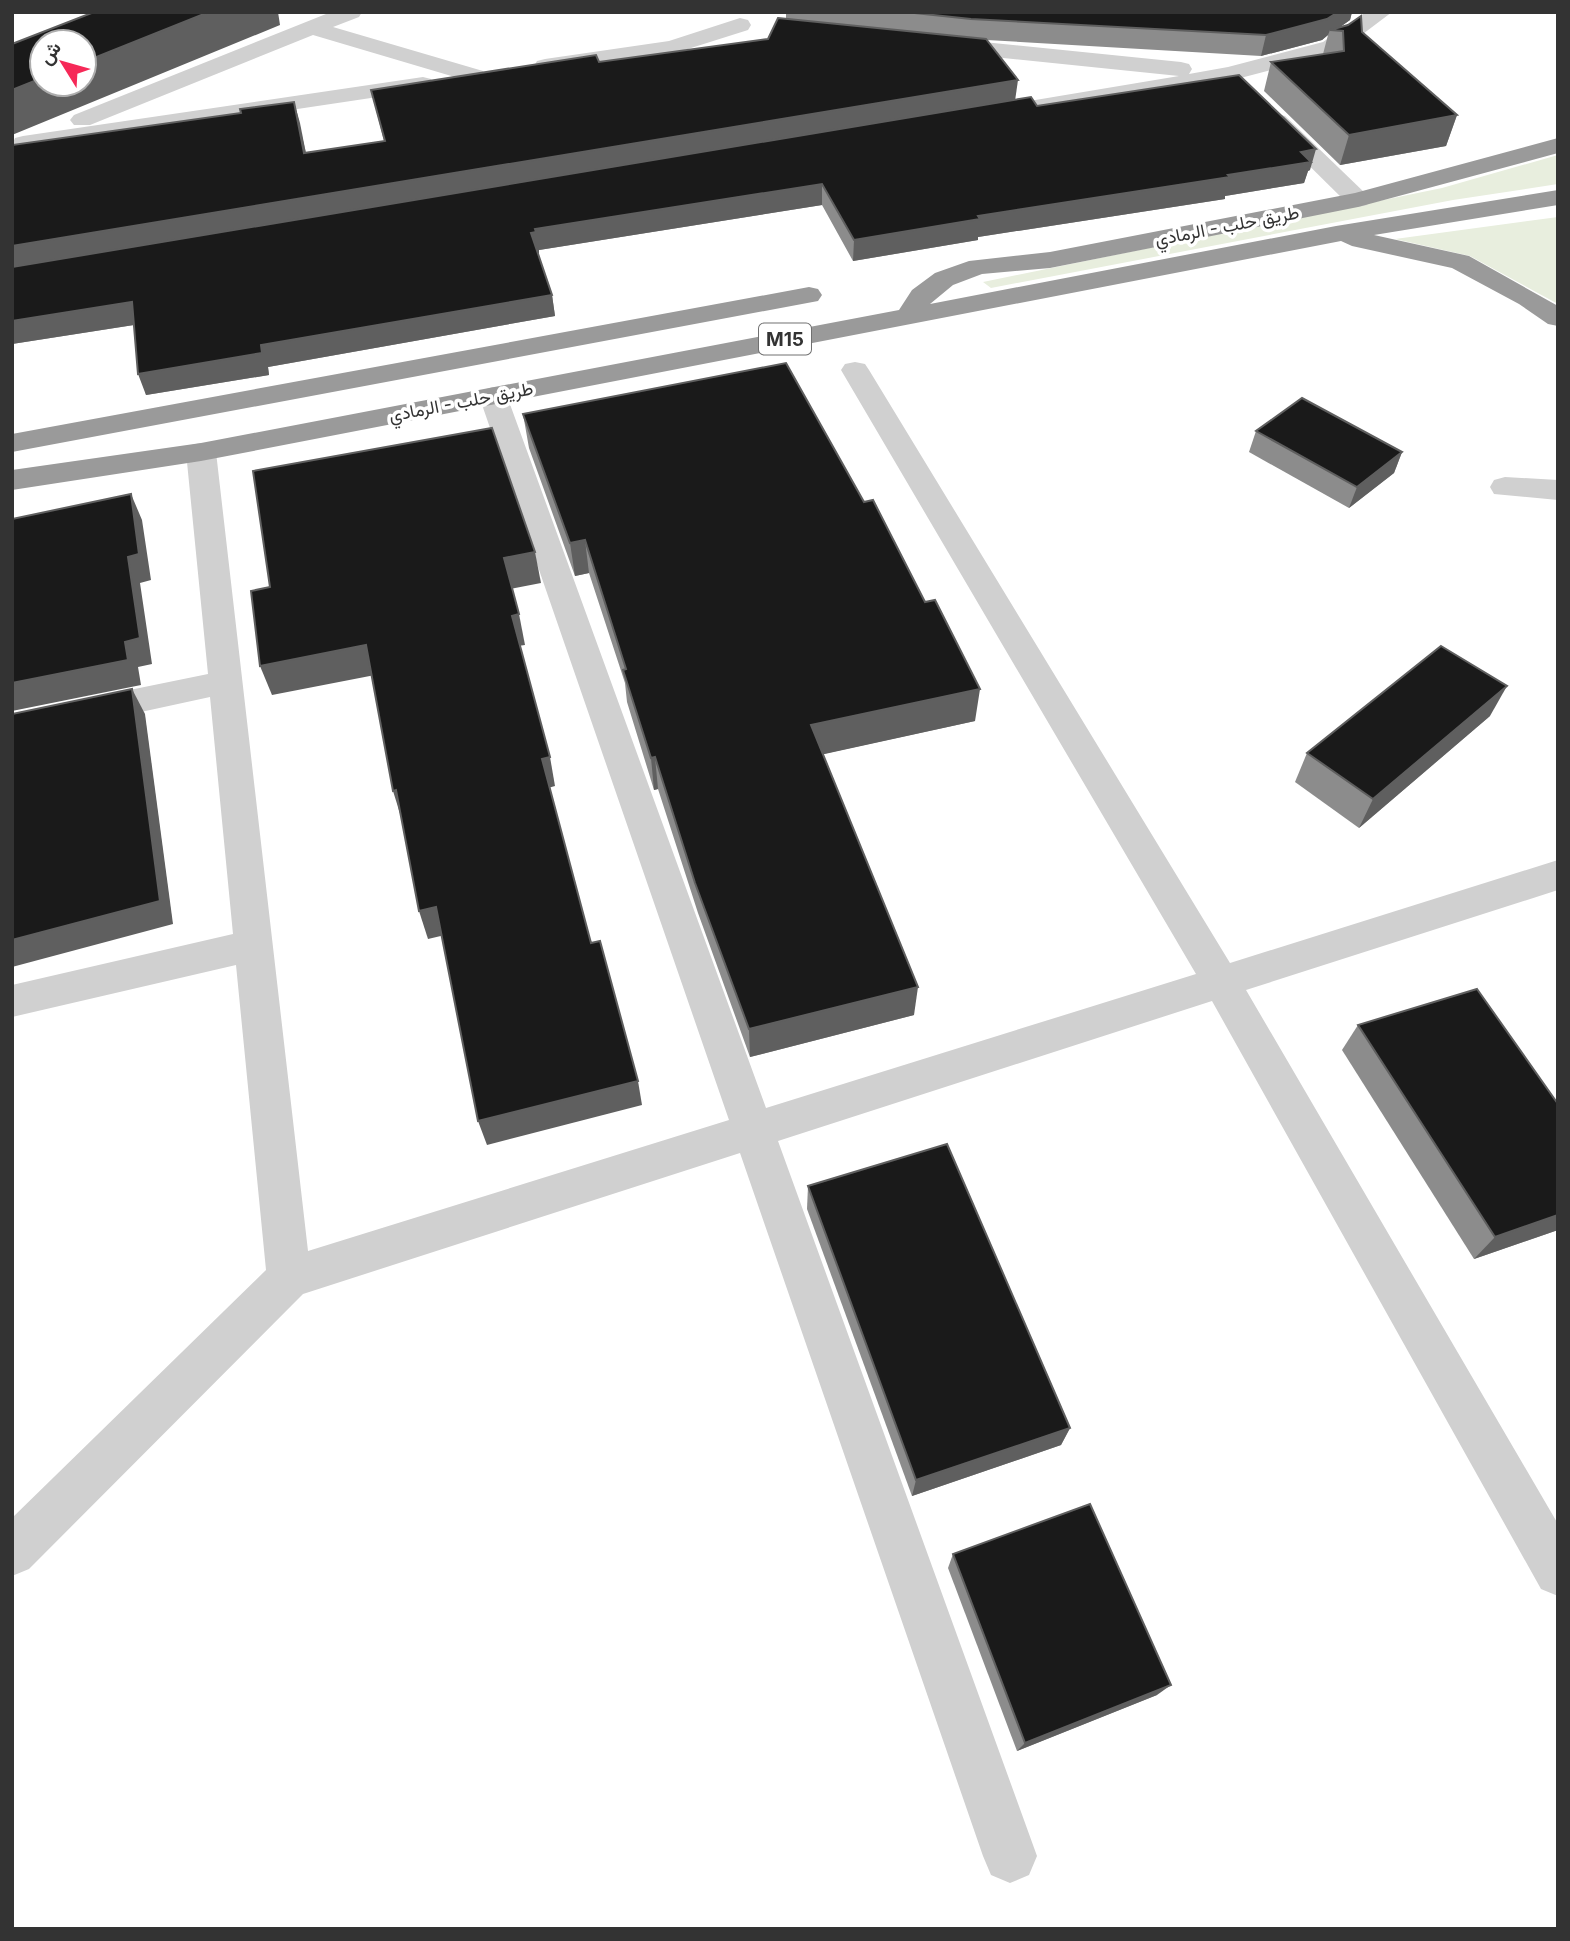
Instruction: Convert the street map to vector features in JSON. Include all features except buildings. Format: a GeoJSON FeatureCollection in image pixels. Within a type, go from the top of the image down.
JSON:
{"type":"FeatureCollection","features":[{"type":"Feature","properties":{"kind":"highway","name":"طريق حلب - الرمادي"},"geometry":{"type":"LineString","coordinates":[[909,316],[921,296],[944,279],[978,267],[1050,260],[1358,200],[1558,145]]}},
{"type":"Feature","properties":{"kind":"highway","name":"طريق حلب - الرمادي"},"geometry":{"type":"LineString","coordinates":[[12,480],[201,452],[1336,234],[1558,197]]}},
{"type":"Feature","properties":{"kind":"highway"},"geometry":{"type":"LineString","coordinates":[[1336,234],[1460,262],[1528,298],[1558,318]]}},
{"type":"Feature","properties":{"kind":"highway","name":"طريق حلب - الرمادي"},"geometry":{"type":"LineString","coordinates":[[12,443],[809,295]]}},
{"type":"Feature","properties":{"kind":"highway"},"geometry":{"type":"LineString","coordinates":[[671,321],[693,357]]}},
{"type":"Feature","properties":{"kind":"street"},"geometry":{"type":"LineString","coordinates":[[18,146],[351,12]]}},
{"type":"Feature","properties":{"kind":"street"},"geometry":{"type":"LineString","coordinates":[[997,113],[1229,74],[1331,47],[1381,12]]}},
{"type":"Feature","properties":{"kind":"street"},"geometry":{"type":"LineString","coordinates":[[705,15],[740,25],[768,27]]}},
{"type":"Feature","properties":{"kind":"street"},"geometry":{"type":"LineString","coordinates":[[528,69],[672,47],[740,25]]}},
{"type":"Feature","properties":{"kind":"street"},"geometry":{"type":"LineString","coordinates":[[312,28],[475,76]]}},
{"type":"Feature","properties":{"kind":"street"},"geometry":{"type":"LineString","coordinates":[[917,42],[1229,74],[1358,200]]}},
{"type":"Feature","properties":{"kind":"street"},"geometry":{"type":"LineString","coordinates":[[18,146],[501,73]]}},
{"type":"Feature","properties":{"kind":"street"},"geometry":{"type":"LineString","coordinates":[[855,370],[1221,982],[1558,1572]]}},
{"type":"Feature","properties":{"kind":"street"},"geometry":{"type":"LineString","coordinates":[[493,396],[1010,1856]]}},
{"type":"Feature","properties":{"kind":"street"},"geometry":{"type":"LineString","coordinates":[[201,452],[289,1278]]}},
{"type":"Feature","properties":{"kind":"street"},"geometry":{"type":"LineString","coordinates":[[1505,487],[1558,490]]}},
{"type":"Feature","properties":{"kind":"street"},"geometry":{"type":"LineString","coordinates":[[12,727],[226,682]]}},
{"type":"Feature","properties":{"kind":"street"},"geometry":{"type":"LineString","coordinates":[[12,1552],[289,1278],[1558,875]]}},
{"type":"Feature","properties":{"kind":"street"},"geometry":{"type":"LineString","coordinates":[[12,1001],[253,945]]}},
{"type":"Feature","properties":{"kind":"green space"},"geometry":{"type":"Polygon","coordinates":[[[1558,155],[1558,184],[1453,200],[991,288],[983,282],[1442,188],[1558,155]]]}},
{"type":"Feature","properties":{"kind":"green space"},"geometry":{"type":"Polygon","coordinates":[[[1558,217],[1558,304],[1470,256],[1395,239],[1558,217]]]}}]}
